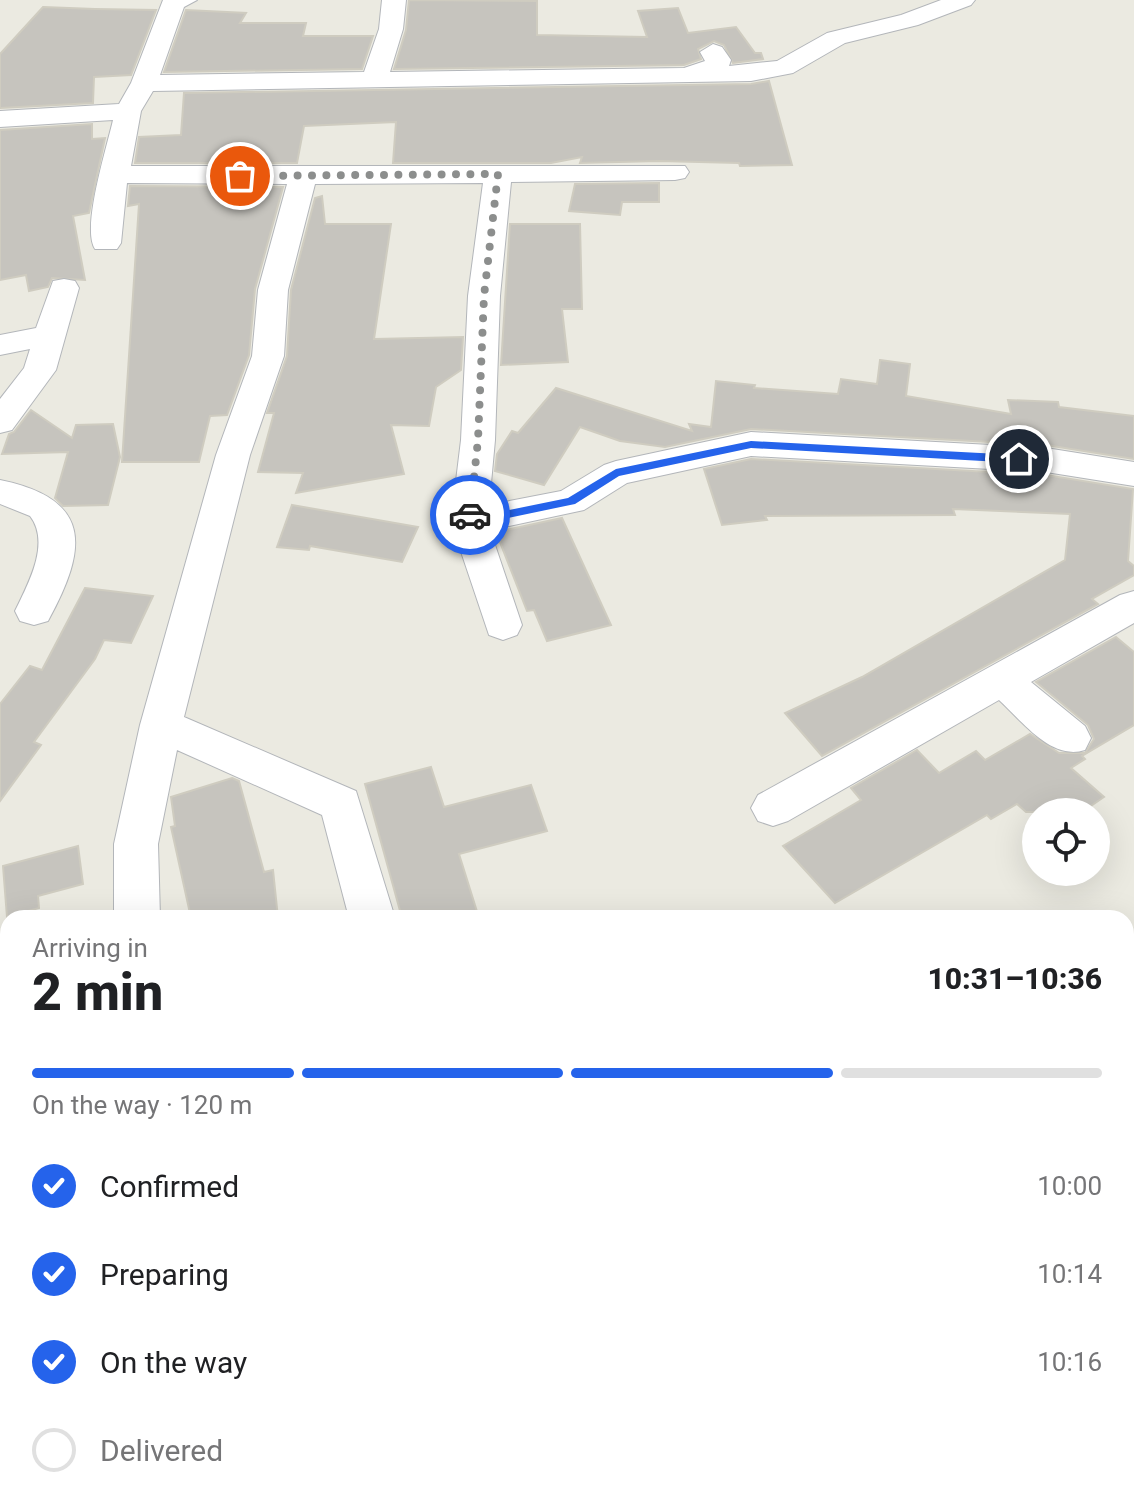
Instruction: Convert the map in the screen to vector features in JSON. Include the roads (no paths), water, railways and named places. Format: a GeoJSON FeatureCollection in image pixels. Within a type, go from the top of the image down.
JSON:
{"type":"FeatureCollection","features":[{"type":"Feature","properties":{"kind":"street"},"geometry":{"type":"LineString","coordinates":[[160,0],[185,0]]}},
{"type":"Feature","properties":{"kind":"street"},"geometry":{"type":"LineString","coordinates":[[375,80],[381,50],[396,13],[394,0]]}},
{"type":"Feature","properties":{"kind":"street"},"geometry":{"type":"LineString","coordinates":[[144,83],[375,80],[705,63],[751,73],[784,68],[836,38],[909,20],[963,0]]}},
{"type":"Feature","properties":{"kind":"street"},"geometry":{"type":"LineString","coordinates":[[106,243],[108,203],[128,111],[144,83],[174,1]]}},
{"type":"Feature","properties":{"kind":"street"},"geometry":{"type":"LineString","coordinates":[[0,119],[128,111]]}},
{"type":"Feature","properties":{"kind":"street"},"geometry":{"type":"LineString","coordinates":[[115,174],[303,176],[675,172]]}},
{"type":"Feature","properties":{"kind":"street"},"geometry":{"type":"LineString","coordinates":[[498,174],[484,296],[478,440],[469,522],[503,625]]}},
{"type":"Feature","properties":{"kind":"street"},"geometry":{"type":"LineString","coordinates":[[137,910],[136,844],[161,725],[233,455],[268,356],[273,290],[303,176]]}},
{"type":"Feature","properties":{"kind":"street"},"geometry":{"type":"LineString","coordinates":[[0,422],[40,370],[64,288]]}},
{"type":"Feature","properties":{"kind":"street"},"geometry":{"type":"LineString","coordinates":[[0,345],[49,335]]}},
{"type":"Feature","properties":{"kind":"street"},"geometry":{"type":"LineString","coordinates":[[469,522],[571,501],[616,473],[751,444],[1046,460],[1134,474]]}},
{"type":"Feature","properties":{"kind":"street"},"geometry":{"type":"LineString","coordinates":[[0,492],[28,495],[49,514],[59,533],[53,573],[34,611]]}},
{"type":"Feature","properties":{"kind":"street"},"geometry":{"type":"LineString","coordinates":[[773,808],[1134,605]]}},
{"type":"Feature","properties":{"kind":"street"},"geometry":{"type":"LineString","coordinates":[[1001,679],[1070,738]]}},
{"type":"Feature","properties":{"kind":"street"},"geometry":{"type":"LineString","coordinates":[[161,725],[341,804],[370,910]]}}]}
